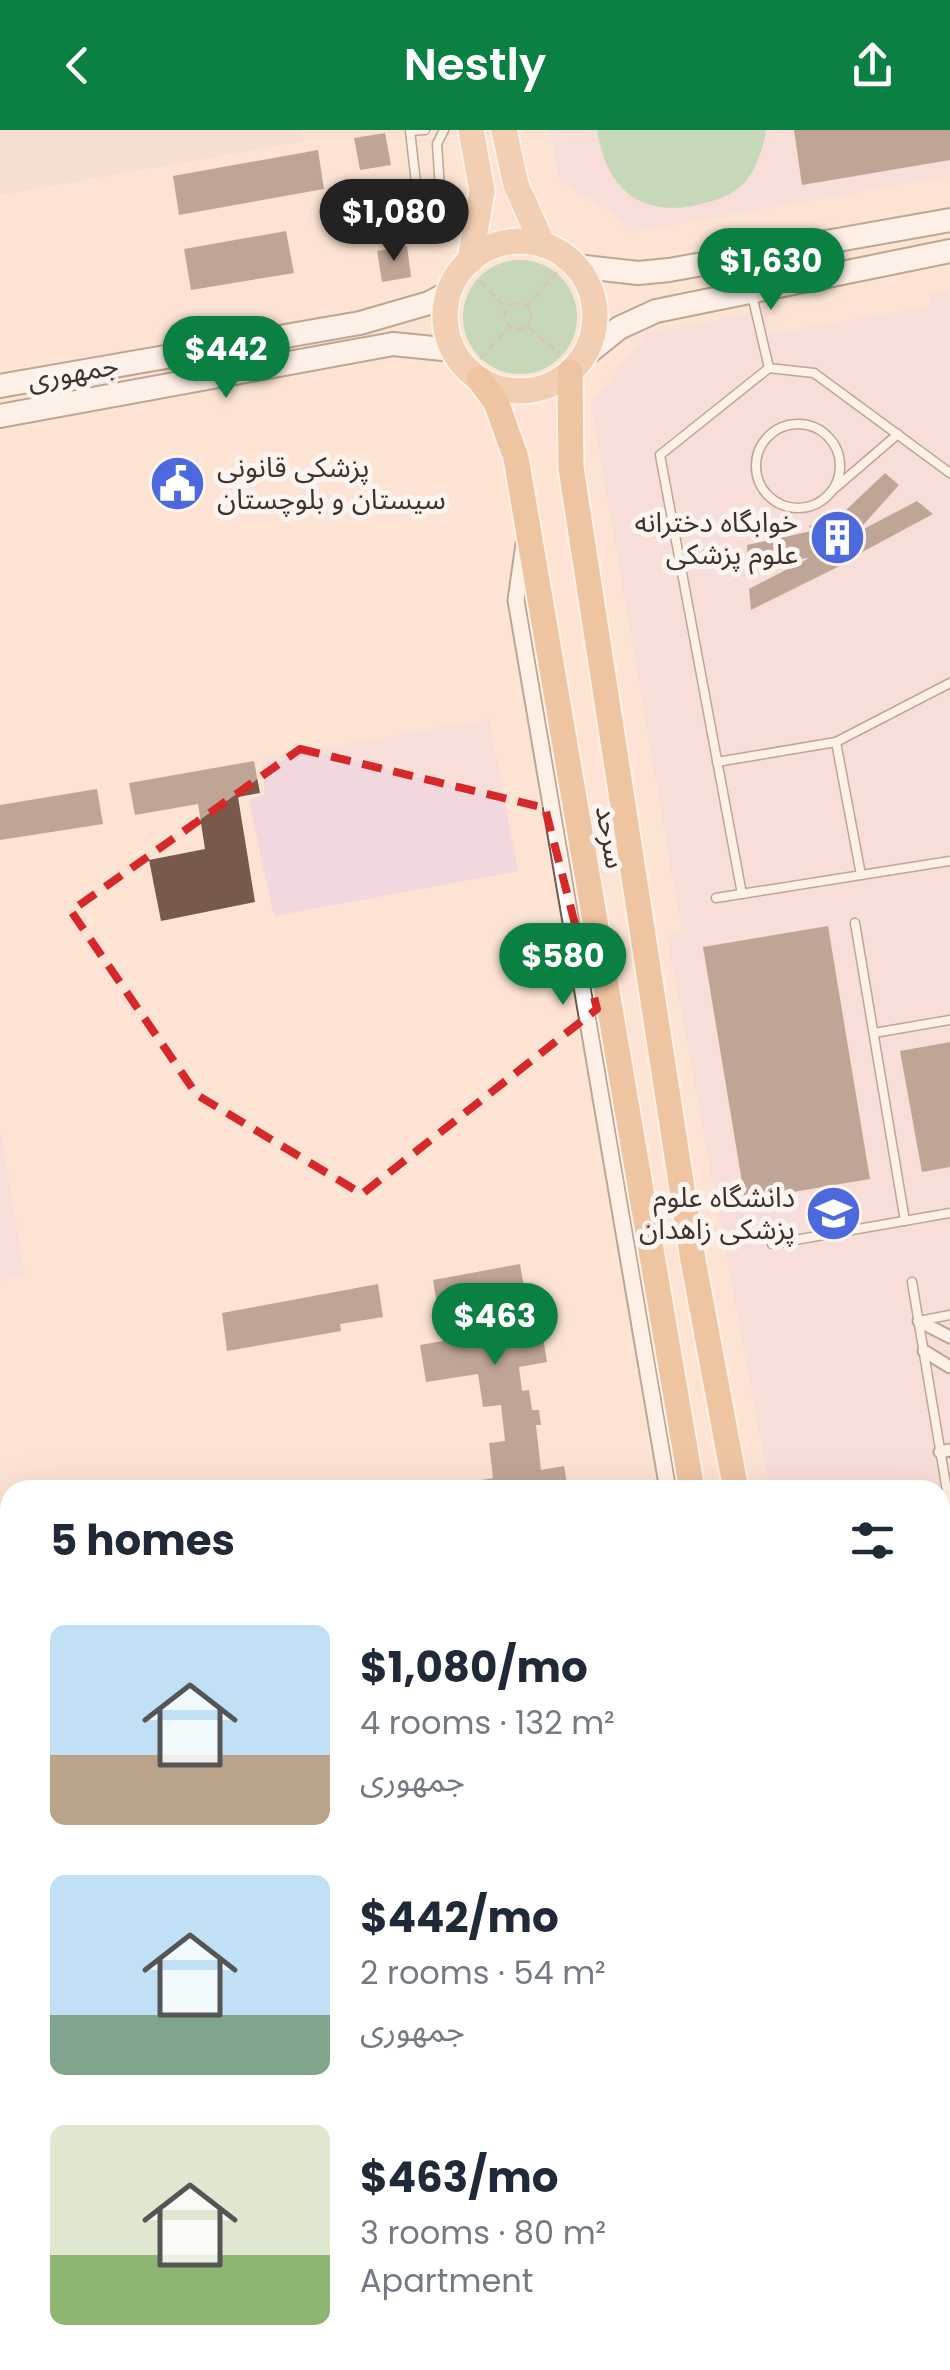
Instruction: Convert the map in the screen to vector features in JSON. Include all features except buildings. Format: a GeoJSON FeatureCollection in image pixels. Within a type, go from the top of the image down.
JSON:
{"type":"FeatureCollection","features":[{"type":"Feature","properties":{"kind":"highway","name":"سرحد"},"geometry":{"type":"LineString","coordinates":[[572,361],[570,468],[693,1260],[734,1480]]}},
{"type":"Feature","properties":{"kind":"highway","name":"سرحد"},"geometry":{"type":"LineString","coordinates":[[466,366],[496,402],[516,458],[690,1480]]}},
{"type":"Feature","properties":{"kind":"main road"},"geometry":{"type":"LineString","coordinates":[[467,264],[482,191],[470,130]]}},
{"type":"Feature","properties":{"kind":"main road"},"geometry":{"type":"LineString","coordinates":[[504,130],[516,186],[543,245]]}},
{"type":"Feature","properties":{"kind":"main road"},"geometry":{"type":"LineString","coordinates":[[572,262],[587,282],[594,300],[595,320],[591,339],[554,383],[516,391],[496,387],[466,366],[446,332],[448,293],[467,264],[486,249],[504,243],[524,241],[543,245],[572,262],[638,273],[950,220]]}},
{"type":"Feature","properties":{"kind":"main road"},"geometry":{"type":"LineString","coordinates":[[572,361],[636,318],[751,290],[950,251]]}},
{"type":"Feature","properties":{"kind":"main road","name":"جمهوری"},"geometry":{"type":"LineString","coordinates":[[0,386],[360,323],[428,303],[448,293]]}},
{"type":"Feature","properties":{"kind":"main road","name":"جمهوری"},"geometry":{"type":"LineString","coordinates":[[0,416],[393,344],[466,366]]}},
{"type":"Feature","properties":{"kind":"street"},"geometry":{"type":"LineString","coordinates":[[526,525],[516,600],[666,1480]]}},
{"type":"Feature","properties":{"kind":"street"},"geometry":{"type":"LineString","coordinates":[[918,1320],[950,1338]]}},
{"type":"Feature","properties":{"kind":"street"},"geometry":{"type":"LineString","coordinates":[[924,1351],[950,1367]]}},
{"type":"Feature","properties":{"kind":"lane"},"geometry":{"type":"LineString","coordinates":[[425,130],[410,131],[422,234],[432,232],[437,210],[437,144],[444,130]]}},
{"type":"Feature","properties":{"kind":"lane"},"geometry":{"type":"LineString","coordinates":[[751,290],[769,368]]}},
{"type":"Feature","properties":{"kind":"lane"},"geometry":{"type":"LineString","coordinates":[[742,894],[660,455],[769,368],[814,374],[950,473]]}},
{"type":"Feature","properties":{"kind":"lane"},"geometry":{"type":"LineString","coordinates":[[831,492],[840,472],[840,461],[832,440],[824,432],[793,424],[764,439],[756,470],[758,482],[781,505],[802,508],[831,492],[898,434]]}},
{"type":"Feature","properties":{"kind":"lane"},"geometry":{"type":"LineString","coordinates":[[718,762],[836,742],[950,682]]}},
{"type":"Feature","properties":{"kind":"lane"},"geometry":{"type":"LineString","coordinates":[[836,742],[861,875]]}},
{"type":"Feature","properties":{"kind":"lane"},"geometry":{"type":"LineString","coordinates":[[716,898],[950,862]]}},
{"type":"Feature","properties":{"kind":"lane"},"geometry":{"type":"LineString","coordinates":[[856,923],[905,1221]]}},
{"type":"Feature","properties":{"kind":"lane"},"geometry":{"type":"LineString","coordinates":[[874,1033],[950,1020]]}},
{"type":"Feature","properties":{"kind":"lane"},"geometry":{"type":"LineString","coordinates":[[772,1244],[950,1214]]}},
{"type":"Feature","properties":{"kind":"lane"},"geometry":{"type":"LineString","coordinates":[[912,1282],[948,1480]]}},
{"type":"Feature","properties":{"kind":"lane"},"geometry":{"type":"LineString","coordinates":[[918,1320],[950,1315]]}},
{"type":"Feature","properties":{"kind":"path"},"geometry":{"type":"LineString","coordinates":[[526,307],[572,262]]}},
{"type":"Feature","properties":{"kind":"path"},"geometry":{"type":"LineString","coordinates":[[467,264],[507,309]]}},
{"type":"Feature","properties":{"kind":"path"},"geometry":{"type":"LineString","coordinates":[[518,303],[526,307],[530,318],[526,326],[519,330],[509,326],[504,316],[507,309],[518,303]]}},
{"type":"Feature","properties":{"kind":"path"},"geometry":{"type":"LineString","coordinates":[[466,366],[509,326]]}},
{"type":"Feature","properties":{"kind":"path"},"geometry":{"type":"LineString","coordinates":[[526,326],[572,361]]}},
{"type":"Feature","properties":{"kind":"highlighted area"},"geometry":{"type":"Polygon","coordinates":[[[300,749],[545,808],[597,1009],[362,1194],[197,1095],[71,911],[300,749]]]}},
{"type":"Feature","properties":{"kind":"shaded area"},"geometry":{"type":"Polygon","coordinates":[[[0,130],[302,130],[304,141],[0,195],[0,130]]]}},
{"type":"Feature","properties":{"kind":"shaded area"},"geometry":{"type":"Polygon","coordinates":[[[550,130],[950,130],[950,176],[628,233],[615,216],[559,180],[550,130]]]}},
{"type":"Feature","properties":{"kind":"shaded area","name":"دانشگاه علوم پزشکی زاهدان"},"geometry":{"type":"Polygon","coordinates":[[[950,290],[950,1480],[768,1480],[667,935],[682,932],[591,403],[647,333],[765,311],[770,334],[930,306],[929,294],[950,290]]]}},
{"type":"Feature","properties":{"kind":"shaded area"},"geometry":{"type":"Polygon","coordinates":[[[489,719],[518,871],[274,916],[249,800],[265,794],[262,759],[489,719]]]}},
{"type":"Feature","properties":{"kind":"shaded area"},"geometry":{"type":"Polygon","coordinates":[[[0,1128],[25,1276],[0,1281],[0,1128]]]}},
{"type":"Feature","properties":{"kind":"green space"},"geometry":{"type":"Polygon","coordinates":[[[597,130],[765,130],[766,134],[753,172],[737,189],[710,202],[673,208],[640,201],[616,181],[597,130]]]}},
{"type":"Feature","properties":{"kind":"green space"},"geometry":{"type":"Polygon","coordinates":[[[520,260],[542,264],[561,276],[573,295],[577,317],[573,339],[561,358],[542,370],[520,374],[498,370],[479,358],[467,339],[463,317],[467,295],[479,276],[498,264],[520,260]]]}},
{"type":"Feature","properties":{"kind":"place","name":"پزشکی قانونی سیستان و بلوچستان"},"geometry":{"type":"Point","coordinates":[178,483]}},
{"type":"Feature","properties":{"kind":"place","name":"خوابگاه دخترانه علوم پزشکی"},"geometry":{"type":"Point","coordinates":[837,538]}},
{"type":"Feature","properties":{"kind":"place","name":"دانشگاه علوم پزشکی زاهدان"},"geometry":{"type":"Point","coordinates":[834,1213]}}]}
